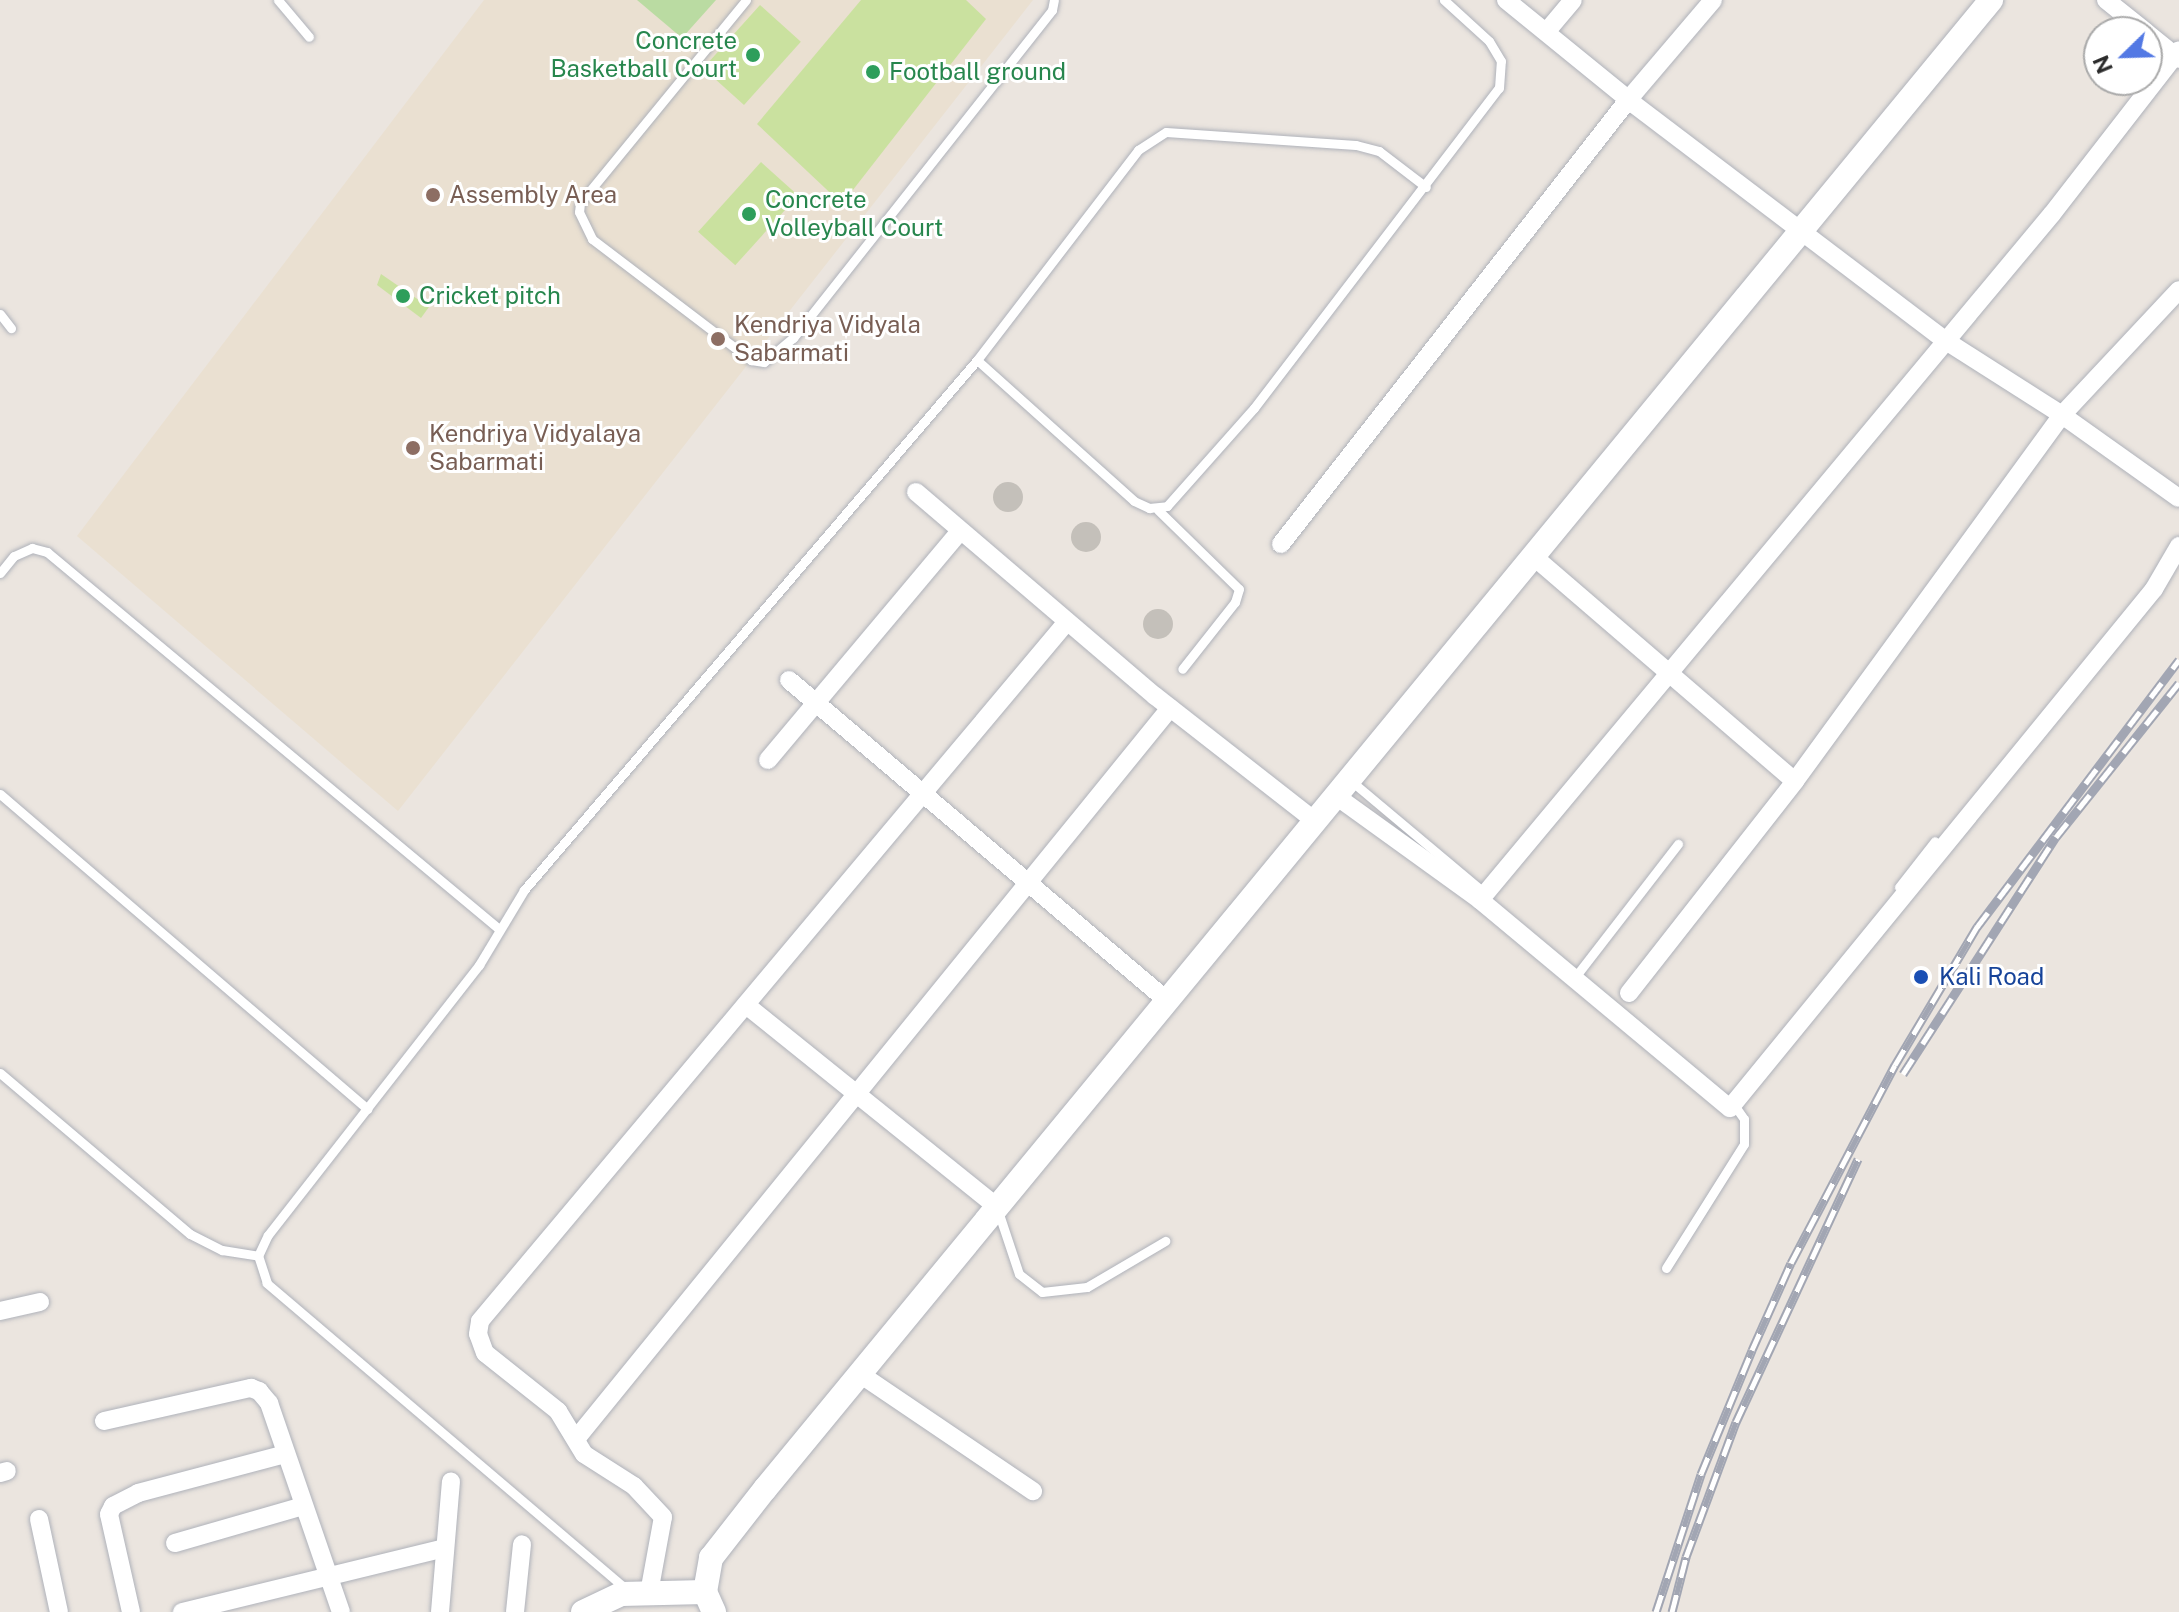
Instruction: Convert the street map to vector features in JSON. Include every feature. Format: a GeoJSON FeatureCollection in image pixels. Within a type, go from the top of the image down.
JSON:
{"type":"FeatureCollection","features":[{"type":"Feature","properties":{"kind":"main road"},"geometry":{"type":"LineString","coordinates":[[583,1612],[605,1599],[640,1593],[710,1602],[711,1558],[1800,228],[1991,0]]}},
{"type":"Feature","properties":{"kind":"street"},"geometry":{"type":"LineString","coordinates":[[1506,0],[1628,100],[1946,341],[2062,415],[2179,498]]}},
{"type":"Feature","properties":{"kind":"street"},"geometry":{"type":"LineString","coordinates":[[1547,31],[1573,0]]}},
{"type":"Feature","properties":{"kind":"street"},"geometry":{"type":"LineString","coordinates":[[1281,544],[1628,100],[1713,0]]}},
{"type":"Feature","properties":{"kind":"street"},"geometry":{"type":"LineString","coordinates":[[2106,0],[2126,16]]}},
{"type":"Feature","properties":{"kind":"street"},"geometry":{"type":"LineString","coordinates":[[1483,897],[1673,674],[2177,55]]}},
{"type":"Feature","properties":{"kind":"street"},"geometry":{"type":"LineString","coordinates":[[1629,993],[1795,781],[2062,415],[2179,290]]}},
{"type":"Feature","properties":{"kind":"street"},"geometry":{"type":"LineString","coordinates":[[916,492],[1066,623],[1315,821]]}},
{"type":"Feature","properties":{"kind":"street"},"geometry":{"type":"LineString","coordinates":[[768,760],[959,532]]}},
{"type":"Feature","properties":{"kind":"street"},"geometry":{"type":"LineString","coordinates":[[1342,788],[1483,897],[1613,1012],[1730,1108],[1732,1101],[2154,589],[2179,546]]}},
{"type":"Feature","properties":{"kind":"street"},"geometry":{"type":"LineString","coordinates":[[1533,556],[1795,781]]}},
{"type":"Feature","properties":{"kind":"street"},"geometry":{"type":"LineString","coordinates":[[640,1593],[663,1517],[634,1486],[584,1454],[558,1411],[485,1353],[478,1334],[480,1321],[1066,623]]}},
{"type":"Feature","properties":{"kind":"street"},"geometry":{"type":"LineString","coordinates":[[789,680],[1167,1001]]}},
{"type":"Feature","properties":{"kind":"street"},"geometry":{"type":"LineString","coordinates":[[576,1439],[859,1096],[1170,708]]}},
{"type":"Feature","properties":{"kind":"street"},"geometry":{"type":"LineString","coordinates":[[746,1005],[997,1207]]}},
{"type":"Feature","properties":{"kind":"street"},"geometry":{"type":"LineString","coordinates":[[0,1311],[40,1302]]}},
{"type":"Feature","properties":{"kind":"street"},"geometry":{"type":"LineString","coordinates":[[860,1374],[1033,1491]]}},
{"type":"Feature","properties":{"kind":"street"},"geometry":{"type":"LineString","coordinates":[[104,1421],[251,1388],[269,1403],[341,1612]]}},
{"type":"Feature","properties":{"kind":"street"},"geometry":{"type":"LineString","coordinates":[[131,1612],[109,1514],[113,1506],[138,1493],[286,1454]]}},
{"type":"Feature","properties":{"kind":"street"},"geometry":{"type":"LineString","coordinates":[[440,1612],[451,1481]]}},
{"type":"Feature","properties":{"kind":"street"},"geometry":{"type":"LineString","coordinates":[[175,1543],[303,1506]]}},
{"type":"Feature","properties":{"kind":"street"},"geometry":{"type":"LineString","coordinates":[[39,1519],[59,1612]]}},
{"type":"Feature","properties":{"kind":"street"},"geometry":{"type":"LineString","coordinates":[[515,1612],[522,1544]]}},
{"type":"Feature","properties":{"kind":"street"},"geometry":{"type":"LineString","coordinates":[[182,1612],[328,1579],[444,1548]]}},
{"type":"Feature","properties":{"kind":"lane"},"geometry":{"type":"LineString","coordinates":[[278,0],[309,37]]}},
{"type":"Feature","properties":{"kind":"lane"},"geometry":{"type":"LineString","coordinates":[[746,0],[580,203],[579,212],[592,239],[751,360],[764,362],[793,338],[1052,10],[1054,0]]}},
{"type":"Feature","properties":{"kind":"lane"},"geometry":{"type":"LineString","coordinates":[[1158,510],[1176,499],[1254,408],[1499,88],[1501,61],[1489,41],[1444,0]]}},
{"type":"Feature","properties":{"kind":"lane"},"geometry":{"type":"LineString","coordinates":[[640,1593],[267,1283],[258,1256],[268,1235],[479,965],[524,890],[977,360],[1138,150],[1166,132],[1356,145],[1379,151],[1426,187]]}},
{"type":"Feature","properties":{"kind":"lane"},"geometry":{"type":"LineString","coordinates":[[0,314],[11,328]]}},
{"type":"Feature","properties":{"kind":"lane"},"geometry":{"type":"LineString","coordinates":[[977,360],[1134,501],[1158,510],[1239,589],[1235,602],[1182,669]]}},
{"type":"Feature","properties":{"kind":"lane"},"geometry":{"type":"LineString","coordinates":[[0,573],[23,552],[47,552],[499,929]]}},
{"type":"Feature","properties":{"kind":"lane"},"geometry":{"type":"LineString","coordinates":[[0,794],[368,1109]]}},
{"type":"Feature","properties":{"kind":"lane"},"geometry":{"type":"LineString","coordinates":[[1732,1101],[1935,841]]}},
{"type":"Feature","properties":{"kind":"lane"},"geometry":{"type":"LineString","coordinates":[[1579,972],[1678,844]]}},
{"type":"Feature","properties":{"kind":"lane"},"geometry":{"type":"LineString","coordinates":[[1483,897],[1579,972],[1732,1101],[1744,1119],[1744,1144],[1666,1268]]}},
{"type":"Feature","properties":{"kind":"lane"},"geometry":{"type":"LineString","coordinates":[[0,1073],[190,1234],[222,1250],[258,1256]]}},
{"type":"Feature","properties":{"kind":"lane"},"geometry":{"type":"LineString","coordinates":[[997,1207],[1019,1274],[1042,1292],[1087,1287],[1165,1241]]}},
{"type":"Feature","properties":{"kind":"shaded area","name":"Kendriya Vidyalaya Sabarmati"},"geometry":{"type":"Polygon","coordinates":[[[484,0],[1033,0],[398,811],[77,536],[484,0]]]}},
{"type":"Feature","properties":{"kind":"green space"},"geometry":{"type":"Polygon","coordinates":[[[637,0],[716,0],[682,38],[637,0]]]}},
{"type":"Feature","properties":{"kind":"green space","name":"Football ground"},"geometry":{"type":"Polygon","coordinates":[[[861,0],[966,0],[986,19],[842,204],[757,124],[861,0]]]}},
{"type":"Feature","properties":{"kind":"green space","name":"Concrete Basketball Court"},"geometry":{"type":"Polygon","coordinates":[[[760,5],[801,42],[744,105],[703,68],[760,5]]]}},
{"type":"Feature","properties":{"kind":"green space","name":"Concrete Volleyball Court"},"geometry":{"type":"Polygon","coordinates":[[[761,162],[798,195],[735,265],[698,232],[761,162]]]}},
{"type":"Feature","properties":{"kind":"green space","name":"Cricket pitch"},"geometry":{"type":"Polygon","coordinates":[[[381,274],[429,307],[421,318],[377,285],[381,274]]]}},
{"type":"Feature","properties":{"kind":"building"},"geometry":{"type":"Polygon","coordinates":[[[1008,482],[1019,486],[1023,497],[1019,508],[1008,512],[997,508],[993,497],[997,486],[1008,482]]]}},
{"type":"Feature","properties":{"kind":"building"},"geometry":{"type":"Polygon","coordinates":[[[1086,522],[1097,526],[1101,537],[1097,548],[1086,552],[1075,548],[1071,537],[1075,526],[1086,522]]]}},
{"type":"Feature","properties":{"kind":"building"},"geometry":{"type":"Polygon","coordinates":[[[1158,609],[1169,613],[1173,624],[1169,635],[1158,639],[1147,635],[1143,624],[1147,613],[1158,609]]]}},
{"type":"Feature","properties":{"kind":"railway"},"geometry":{"type":"LineString","coordinates":[[1656,1612],[1701,1474],[1752,1350],[1791,1263],[1895,1065],[1977,927],[2179,660]]}},
{"type":"Feature","properties":{"kind":"railway"},"geometry":{"type":"LineString","coordinates":[[1903,1074],[2056,837],[2179,683]]}},
{"type":"Feature","properties":{"kind":"railway"},"geometry":{"type":"LineString","coordinates":[[1672,1612],[1686,1557],[1736,1422],[1858,1159]]}},
{"type":"Feature","properties":{"kind":"place","name":"Concrete Basketball Court"},"geometry":{"type":"Point","coordinates":[753,55]}},
{"type":"Feature","properties":{"kind":"place","name":"Football ground"},"geometry":{"type":"Point","coordinates":[873,72]}},
{"type":"Feature","properties":{"kind":"place","name":"Assembly Area"},"geometry":{"type":"Point","coordinates":[433,195]}},
{"type":"Feature","properties":{"kind":"place","name":"Concrete Volleyball Court"},"geometry":{"type":"Point","coordinates":[749,214]}},
{"type":"Feature","properties":{"kind":"place","name":"Cricket pitch"},"geometry":{"type":"Point","coordinates":[403,296]}},
{"type":"Feature","properties":{"kind":"place","name":"Kendriya Vidyala Sabarmati"},"geometry":{"type":"Point","coordinates":[718,339]}},
{"type":"Feature","properties":{"kind":"place","name":"Kendriya Vidyalaya Sabarmati"},"geometry":{"type":"Point","coordinates":[413,448]}},
{"type":"Feature","properties":{"kind":"place","name":"Kali Road"},"geometry":{"type":"Point","coordinates":[1921,977]}}]}
